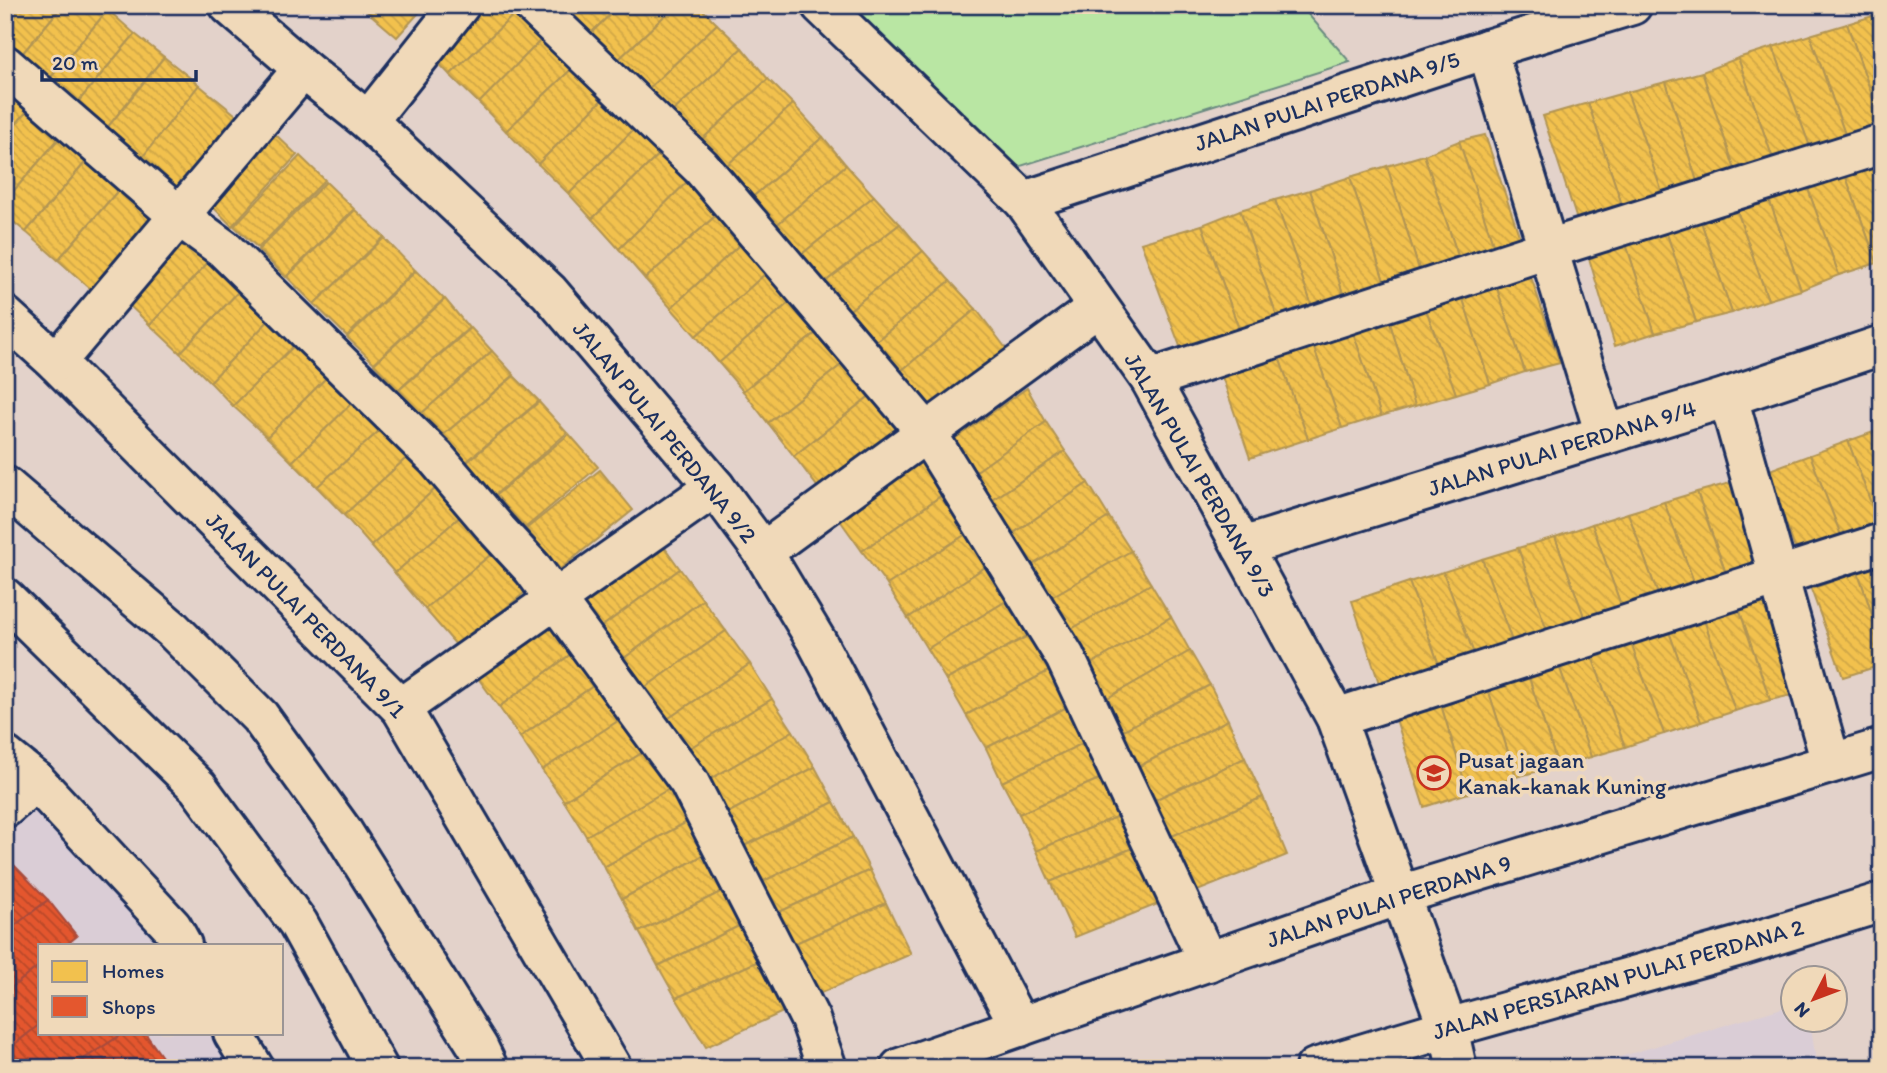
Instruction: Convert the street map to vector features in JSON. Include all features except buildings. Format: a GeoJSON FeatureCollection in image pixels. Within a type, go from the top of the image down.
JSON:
{"type":"FeatureCollection","features":[{"type":"Feature","properties":{"kind":"street","name":"JALAN PULAI PERDANA 9/2"},"geometry":{"type":"LineString","coordinates":[[229,5],[368,121],[550,292],[715,487],[763,552],[817,642],[1020,1027]]}},
{"type":"Feature","properties":{"kind":"street"},"geometry":{"type":"LineString","coordinates":[[368,121],[460,5]]}},
{"type":"Feature","properties":{"kind":"street"},"geometry":{"type":"LineString","coordinates":[[533,5],[701,167],[927,433],[1065,657],[1208,962]]}},
{"type":"Feature","properties":{"kind":"street","name":"JALAN PULAI PERDANA 9/3"},"geometry":{"type":"LineString","coordinates":[[821,5],[1024,201],[1150,379],[1336,718],[1448,1028],[1457,1068]]}},
{"type":"Feature","properties":{"kind":"street","name":"JALAN PULAI PERDANA 9/5"},"geometry":{"type":"LineString","coordinates":[[1024,201],[1487,49],[1528,19],[1632,5]]}},
{"type":"Feature","properties":{"kind":"street"},"geometry":{"type":"LineString","coordinates":[[1487,49],[1605,435]]}},
{"type":"Feature","properties":{"kind":"street"},"geometry":{"type":"LineString","coordinates":[[5,65],[180,217],[224,249],[436,458],[533,569],[689,782],[810,1018],[827,1068]]}},
{"type":"Feature","properties":{"kind":"street"},"geometry":{"type":"LineString","coordinates":[[56,362],[303,69]]}},
{"type":"Feature","properties":{"kind":"street"},"geometry":{"type":"LineString","coordinates":[[1150,379],[1548,249],[1882,144]]}},
{"type":"Feature","properties":{"kind":"street"},"geometry":{"type":"LineString","coordinates":[[763,552],[1098,307]]}},
{"type":"Feature","properties":{"kind":"street","name":"JALAN PULAI PERDANA 9/1"},"geometry":{"type":"LineString","coordinates":[[5,316],[56,362],[401,708],[612,1068]]}},
{"type":"Feature","properties":{"kind":"street","name":"JALAN PULAI PERDANA 9/4"},"geometry":{"type":"LineString","coordinates":[[1242,547],[1728,397],[1882,345]]}},
{"type":"Feature","properties":{"kind":"street"},"geometry":{"type":"LineString","coordinates":[[1728,397],[1831,763]]}},
{"type":"Feature","properties":{"kind":"street"},"geometry":{"type":"LineString","coordinates":[[5,486],[173,630],[260,717],[343,832],[488,1068]]}},
{"type":"Feature","properties":{"kind":"street"},"geometry":{"type":"LineString","coordinates":[[401,708],[715,487]]}},
{"type":"Feature","properties":{"kind":"street"},"geometry":{"type":"LineString","coordinates":[[1336,718],[1882,543]]}},
{"type":"Feature","properties":{"kind":"street"},"geometry":{"type":"LineString","coordinates":[[5,598],[198,787],[299,923],[379,1068]]}},
{"type":"Feature","properties":{"kind":"street","name":"JALAN PULAI PERDANA 9"},"geometry":{"type":"LineString","coordinates":[[900,1068],[1400,895],[1882,748]]}},
{"type":"Feature","properties":{"kind":"street"},"geometry":{"type":"LineString","coordinates":[[5,756],[36,781],[172,927],[182,944]]}},
{"type":"Feature","properties":{"kind":"street"},"geometry":{"type":"LineString","coordinates":[[5,808],[36,781]]}},
{"type":"Feature","properties":{"kind":"street","name":"JALAN PERSIARAN PULAI PERDANA 2"},"geometry":{"type":"LineString","coordinates":[[1315,1068],[1740,946],[1882,902]]}},
{"type":"Feature","properties":{"kind":"street"},"geometry":{"type":"LineString","coordinates":[[234,1034],[254,1068]]}},
{"type":"Feature","properties":{"kind":"shaded area"},"geometry":{"type":"Polygon","coordinates":[[[5,734],[48,771],[191,923],[203,944],[38,944],[38,1034],[255,1034],[274,1068],[5,1068],[5,734]]]}},
{"type":"Feature","properties":{"kind":"shaded area"},"geometry":{"type":"Polygon","coordinates":[[[1778,1009],[1778,1034],[1812,1034],[1817,1068],[1583,1068],[1778,1009]]]}},
{"type":"Feature","properties":{"kind":"green space"},"geometry":{"type":"Polygon","coordinates":[[[848,5],[1300,5],[1350,62],[1008,170],[848,5]]]}},
{"type":"Feature","properties":{"kind":"place","name":"Pusat jagaan Kanak-kanak Kuning"},"geometry":{"type":"Point","coordinates":[1434,773]}}]}
